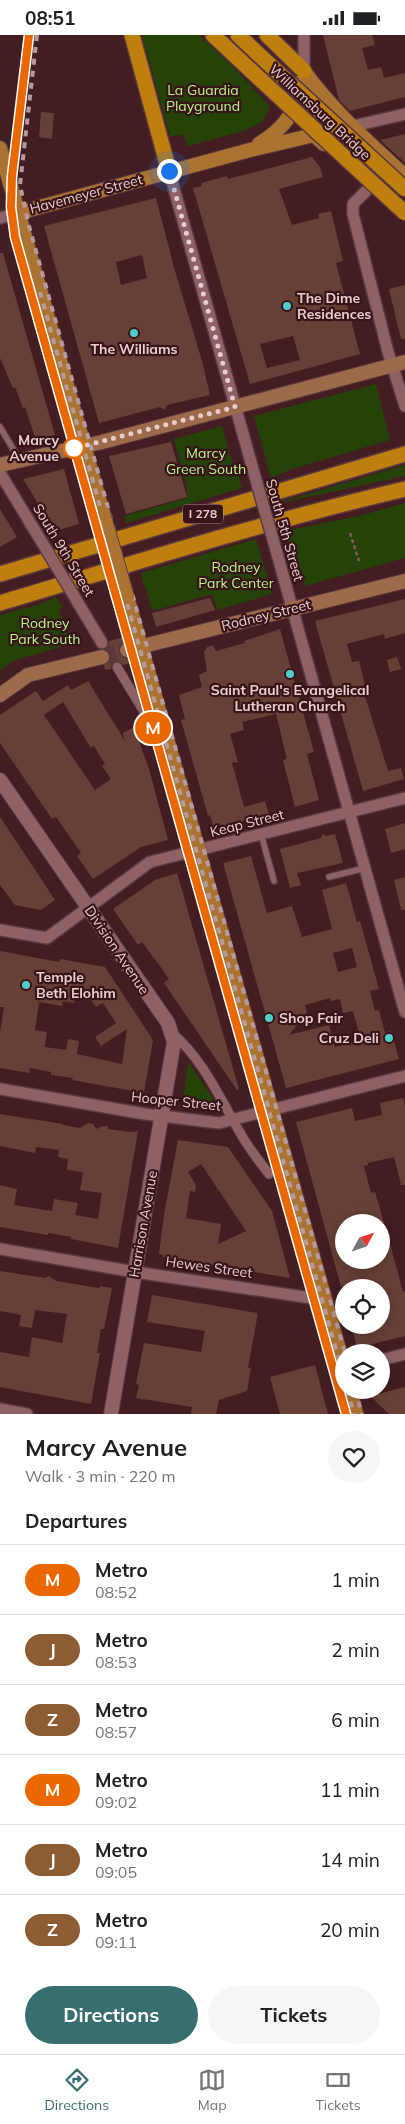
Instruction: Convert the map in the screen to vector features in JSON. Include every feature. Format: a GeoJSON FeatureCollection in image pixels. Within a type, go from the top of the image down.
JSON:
{"type":"FeatureCollection","features":[{"type":"Feature","properties":{"kind":"highway"},"geometry":{"type":"LineString","coordinates":[[132,35],[169,171]]}},
{"type":"Feature","properties":{"kind":"highway","name":"Williamsburg Bridge"},"geometry":{"type":"LineString","coordinates":[[213,35],[405,213]]}},
{"type":"Feature","properties":{"kind":"highway","name":"Williamsburg Bridge"},"geometry":{"type":"LineString","coordinates":[[238,35],[405,189]]}},
{"type":"Feature","properties":{"kind":"highway"},"geometry":{"type":"LineString","coordinates":[[267,35],[304,71]]}},
{"type":"Feature","properties":{"kind":"highway","name":"I 278"},"geometry":{"type":"LineString","coordinates":[[0,574],[405,454]]}},
{"type":"Feature","properties":{"kind":"highway","name":"I 278"},"geometry":{"type":"LineString","coordinates":[[0,603],[238,532],[328,507],[405,489]]}},
{"type":"Feature","properties":{"kind":"main road"},"geometry":{"type":"LineString","coordinates":[[304,71],[322,97],[405,176]]}},
{"type":"Feature","properties":{"kind":"main road"},"geometry":{"type":"LineString","coordinates":[[250,150],[274,134],[289,118],[297,101],[304,71]]}},
{"type":"Feature","properties":{"kind":"main road","name":"Havemeyer Street"},"geometry":{"type":"LineString","coordinates":[[18,213],[169,171],[314,135]]}},
{"type":"Feature","properties":{"kind":"main road"},"geometry":{"type":"LineString","coordinates":[[314,135],[368,189],[405,222]]}},
{"type":"Feature","properties":{"kind":"main road"},"geometry":{"type":"LineString","coordinates":[[0,148],[127,597],[134,649],[166,739],[338,1344]]}},
{"type":"Feature","properties":{"kind":"main road"},"geometry":{"type":"LineString","coordinates":[[0,465],[84,447],[399,363]]}},
{"type":"Feature","properties":{"kind":"main road","name":"Rodney Street"},"geometry":{"type":"LineString","coordinates":[[134,649],[405,581]]}},
{"type":"Feature","properties":{"kind":"main road"},"geometry":{"type":"LineString","coordinates":[[0,695],[28,675],[102,650]]}},
{"type":"Feature","properties":{"kind":"main road"},"geometry":{"type":"LineString","coordinates":[[353,1399],[357,1411]]}},
{"type":"Feature","properties":{"kind":"street"},"geometry":{"type":"LineString","coordinates":[[304,35],[304,71]]}},
{"type":"Feature","properties":{"kind":"street","name":"Havemeyer Street"},"geometry":{"type":"LineString","coordinates":[[314,135],[405,114]]}},
{"type":"Feature","properties":{"kind":"street","name":"South 5th Street"},"geometry":{"type":"LineString","coordinates":[[169,171],[405,1012]]}},
{"type":"Feature","properties":{"kind":"street"},"geometry":{"type":"LineString","coordinates":[[368,189],[353,204],[353,214],[399,363],[405,406]]}},
{"type":"Feature","properties":{"kind":"street","name":"Havemeyer Street"},"geometry":{"type":"LineString","coordinates":[[0,218],[18,213]]}},
{"type":"Feature","properties":{"kind":"street","name":"South 9th Street"},"geometry":{"type":"LineString","coordinates":[[0,473],[74,596],[102,650]]}},
{"type":"Feature","properties":{"kind":"street"},"geometry":{"type":"LineString","coordinates":[[117,667],[146,715],[166,739]]}},
{"type":"Feature","properties":{"kind":"street","name":"Division Avenue"},"geometry":{"type":"LineString","coordinates":[[0,780],[168,1023],[172,1033],[188,1046],[243,1138],[269,1174]]}},
{"type":"Feature","properties":{"kind":"street","name":"Keap Street"},"geometry":{"type":"LineString","coordinates":[[0,930],[47,938],[150,863],[405,797]]}},
{"type":"Feature","properties":{"kind":"street","name":"Harrison Avenue"},"geometry":{"type":"LineString","coordinates":[[111,1414],[174,1043],[172,1033]]}},
{"type":"Feature","properties":{"kind":"street","name":"Hooper Street"},"geometry":{"type":"LineString","coordinates":[[0,1089],[162,1116],[219,1123],[405,1076]]}},
{"type":"Feature","properties":{"kind":"street","name":"Hewes Street"},"geometry":{"type":"LineString","coordinates":[[0,1249],[135,1272],[325,1299]]}},
{"type":"Feature","properties":{"kind":"street"},"geometry":{"type":"LineString","coordinates":[[390,1358],[405,1354]]}},
{"type":"Feature","properties":{"kind":"street"},"geometry":{"type":"LineString","coordinates":[[0,1409],[27,1414]]}},
{"type":"Feature","properties":{"kind":"lane"},"geometry":{"type":"LineString","coordinates":[[0,427],[20,461]]}},
{"type":"Feature","properties":{"kind":"lane"},"geometry":{"type":"LineString","coordinates":[[261,835],[274,881]]}},
{"type":"Feature","properties":{"kind":"lane"},"geometry":{"type":"LineString","coordinates":[[329,877],[364,868]]}},
{"type":"Feature","properties":{"kind":"path"},"geometry":{"type":"LineString","coordinates":[[352,535],[360,561]]}},
{"type":"Feature","properties":{"kind":"green space","name":"La Guardia Playground"},"geometry":{"type":"Polygon","coordinates":[[[142,35],[199,35],[270,106],[263,121],[247,130],[188,146],[183,135],[170,136],[142,35]]]}},
{"type":"Feature","properties":{"kind":"green space"},"geometry":{"type":"Polygon","coordinates":[[[376,384],[390,440],[292,469],[271,478],[254,416],[376,384]]]}},
{"type":"Feature","properties":{"kind":"green space","name":"Marcy Green South"},"geometry":{"type":"Polygon","coordinates":[[[222,426],[235,473],[238,473],[242,488],[126,523],[124,516],[187,498],[187,487],[174,439],[222,426]]]}},
{"type":"Feature","properties":{"kind":"green space"},"geometry":{"type":"Polygon","coordinates":[[[405,465],[405,476],[267,506],[405,465]]]}},
{"type":"Feature","properties":{"kind":"green space"},"geometry":{"type":"Polygon","coordinates":[[[405,503],[405,558],[305,586],[292,543],[289,543],[285,531],[359,516],[405,503]]]}},
{"type":"Feature","properties":{"kind":"green space","name":"Rodney Park Center"},"geometry":{"type":"Polygon","coordinates":[[[256,539],[272,594],[217,610],[212,594],[152,611],[141,573],[256,539]]]}},
{"type":"Feature","properties":{"kind":"green space","name":"Rodney Park South"},"geometry":{"type":"Polygon","coordinates":[[[56,597],[63,608],[59,609],[70,644],[13,661],[0,671],[0,615],[37,605],[56,597]]]}},
{"type":"Feature","properties":{"kind":"green space"},"geometry":{"type":"Polygon","coordinates":[[[188,1061],[216,1103],[211,1107],[183,1100],[188,1061]]]}},
{"type":"Feature","properties":{"kind":"building"},"geometry":{"type":"Polygon","coordinates":[[[323,35],[372,35],[375,45],[362,48],[368,70],[381,67],[384,78],[405,73],[405,97],[350,111],[339,100],[323,35]]]}},
{"type":"Feature","properties":{"kind":"building"},"geometry":{"type":"Polygon","coordinates":[[[41,112],[54,113],[52,139],[39,137],[41,112]]]}},
{"type":"Feature","properties":{"kind":"building"},"geometry":{"type":"Polygon","coordinates":[[[405,134],[405,163],[380,140],[405,134]]]}},
{"type":"Feature","properties":{"kind":"building"},"geometry":{"type":"Polygon","coordinates":[[[312,157],[320,167],[323,177],[279,189],[292,225],[319,218],[318,214],[331,211],[343,261],[336,263],[360,354],[250,384],[193,188],[202,186],[201,183],[227,176],[228,179],[312,157]],[[293,336],[260,344],[267,368],[300,360],[293,336]]]}},
{"type":"Feature","properties":{"kind":"building"},"geometry":{"type":"Polygon","coordinates":[[[156,198],[210,395],[167,405],[164,410],[160,407],[99,423],[44,226],[156,198]],[[142,255],[116,262],[121,285],[147,278],[142,255]]]}},
{"type":"Feature","properties":{"kind":"building"},"geometry":{"type":"Polygon","coordinates":[[[0,253],[3,253],[55,435],[36,440],[25,407],[23,408],[15,387],[13,388],[0,358],[0,253]]]}},
{"type":"Feature","properties":{"kind":"building"},"geometry":{"type":"Polygon","coordinates":[[[405,285],[405,339],[401,339],[389,289],[405,285]]]}},
{"type":"Feature","properties":{"kind":"building"},"geometry":{"type":"Polygon","coordinates":[[[171,442],[187,497],[126,514],[109,456],[171,442]]]}},
{"type":"Feature","properties":{"kind":"building"},"geometry":{"type":"Polygon","coordinates":[[[64,469],[79,524],[55,531],[23,479],[64,469]]]}},
{"type":"Feature","properties":{"kind":"building"},"geometry":{"type":"Polygon","coordinates":[[[0,509],[17,537],[0,547],[0,509]]]}},
{"type":"Feature","properties":{"kind":"building"},"geometry":{"type":"Polygon","coordinates":[[[210,598],[215,610],[156,627],[152,613],[210,598]]]}},
{"type":"Feature","properties":{"kind":"building"},"geometry":{"type":"Polygon","coordinates":[[[405,599],[405,633],[385,639],[384,634],[347,644],[352,662],[359,661],[365,685],[362,686],[388,771],[401,768],[404,779],[363,791],[315,621],[405,599]]]}},
{"type":"Feature","properties":{"kind":"building"},"geometry":{"type":"Polygon","coordinates":[[[280,629],[314,752],[307,754],[319,800],[295,807],[283,760],[287,759],[276,714],[242,722],[244,730],[230,734],[238,762],[232,763],[244,807],[265,801],[269,814],[214,829],[210,815],[208,816],[181,720],[185,719],[179,695],[202,687],[199,675],[207,671],[204,652],[207,647],[213,645],[216,651],[245,643],[244,641],[280,629]]]}},
{"type":"Feature","properties":{"kind":"building"},"geometry":{"type":"Polygon","coordinates":[[[123,637],[124,642],[119,647],[119,653],[124,658],[129,658],[131,663],[123,665],[116,661],[112,664],[111,669],[105,670],[104,665],[110,659],[110,654],[106,649],[109,641],[123,637]]]}},
{"type":"Feature","properties":{"kind":"building"},"geometry":{"type":"Polygon","coordinates":[[[397,657],[401,669],[390,672],[387,660],[397,657]]]}},
{"type":"Feature","properties":{"kind":"building"},"geometry":{"type":"Polygon","coordinates":[[[88,681],[125,741],[123,733],[134,727],[149,769],[168,840],[141,847],[93,879],[77,856],[81,853],[56,817],[52,819],[0,743],[0,715],[36,691],[43,701],[68,685],[71,690],[88,681]],[[63,702],[44,715],[95,790],[111,779],[102,766],[105,764],[94,746],[91,748],[63,702]]]}},
{"type":"Feature","properties":{"kind":"building"},"geometry":{"type":"Polygon","coordinates":[[[0,817],[55,900],[41,910],[15,905],[0,885],[0,817]]]}},
{"type":"Feature","properties":{"kind":"building"},"geometry":{"type":"Polygon","coordinates":[[[405,823],[405,849],[391,853],[385,829],[405,823]]]}},
{"type":"Feature","properties":{"kind":"building"},"geometry":{"type":"Polygon","coordinates":[[[323,834],[326,836],[335,834],[343,863],[297,873],[301,885],[290,888],[280,849],[321,838],[323,834]]]}},
{"type":"Feature","properties":{"kind":"building"},"geometry":{"type":"Polygon","coordinates":[[[251,856],[267,913],[292,906],[302,937],[332,929],[322,890],[346,883],[357,922],[360,921],[379,989],[370,991],[375,1011],[379,1010],[385,1033],[391,1031],[399,1059],[286,1088],[223,863],[251,856]],[[352,948],[333,953],[338,972],[357,967],[352,948]],[[330,998],[305,1005],[307,1013],[289,1035],[329,1025],[335,1047],[361,1040],[353,1011],[343,1013],[340,999],[331,1001],[330,998]]]}},
{"type":"Feature","properties":{"kind":"building"},"geometry":{"type":"Polygon","coordinates":[[[177,873],[239,1089],[237,1090],[164,983],[169,979],[142,942],[138,945],[113,909],[155,880],[177,873]]]}},
{"type":"Feature","properties":{"kind":"building"},"geometry":{"type":"Polygon","coordinates":[[[405,877],[405,910],[401,910],[394,880],[405,877]]]}},
{"type":"Feature","properties":{"kind":"building"},"geometry":{"type":"Polygon","coordinates":[[[0,951],[59,962],[60,959],[105,967],[153,1040],[144,1093],[72,1080],[73,1078],[51,1075],[51,1072],[30,1068],[29,1073],[0,1068],[0,1032],[4,1007],[0,1007],[0,951]],[[75,998],[74,1003],[63,1001],[62,1006],[39,1002],[35,1030],[47,1032],[45,1047],[66,1050],[68,1039],[79,1041],[77,1054],[122,1064],[127,1029],[101,1046],[95,1037],[116,1023],[103,1003],[96,1007],[91,1000],[75,998]]]}},
{"type":"Feature","properties":{"kind":"building"},"geometry":{"type":"Polygon","coordinates":[[[403,1098],[405,1106],[405,1185],[401,1185],[394,1157],[368,1163],[368,1165],[364,1166],[371,1193],[375,1192],[381,1214],[335,1214],[335,1265],[296,1122],[352,1108],[355,1121],[382,1115],[380,1103],[403,1098]]]}},
{"type":"Feature","properties":{"kind":"building"},"geometry":{"type":"Polygon","coordinates":[[[0,1114],[80,1128],[88,1123],[93,1124],[96,1129],[108,1126],[108,1129],[138,1131],[118,1248],[60,1235],[48,1233],[48,1235],[0,1227],[0,1185],[17,1189],[14,1205],[52,1211],[54,1199],[78,1203],[75,1215],[98,1219],[102,1193],[80,1190],[83,1172],[67,1170],[68,1159],[58,1157],[59,1150],[36,1147],[35,1153],[0,1146],[0,1114]]]}},
{"type":"Feature","properties":{"kind":"building"},"geometry":{"type":"Polygon","coordinates":[[[178,1140],[228,1147],[272,1211],[290,1278],[163,1257],[163,1255],[159,1254],[178,1140]],[[201,1164],[188,1172],[196,1185],[195,1192],[190,1191],[186,1218],[221,1224],[218,1244],[246,1231],[201,1164]]]}},
{"type":"Feature","properties":{"kind":"building"},"geometry":{"type":"Polygon","coordinates":[[[390,1244],[403,1292],[405,1291],[405,1336],[373,1344],[356,1344],[353,1334],[390,1334],[390,1279],[339,1279],[336,1269],[390,1269],[390,1244]]]}},
{"type":"Feature","properties":{"kind":"building"},"geometry":{"type":"Polygon","coordinates":[[[0,1271],[45,1278],[49,1276],[56,1281],[99,1288],[100,1286],[112,1288],[104,1329],[101,1329],[97,1353],[100,1353],[91,1404],[0,1387],[0,1352],[29,1357],[32,1337],[62,1343],[67,1314],[35,1310],[32,1328],[19,1326],[21,1315],[0,1311],[0,1271]]]}},
{"type":"Feature","properties":{"kind":"building"},"geometry":{"type":"Polygon","coordinates":[[[152,1295],[258,1313],[248,1368],[251,1368],[247,1391],[219,1400],[216,1414],[191,1414],[192,1407],[136,1398],[139,1385],[136,1384],[144,1343],[201,1352],[205,1331],[147,1322],[152,1295]]]}},
{"type":"Feature","properties":{"kind":"building"},"geometry":{"type":"Polygon","coordinates":[[[315,1365],[328,1414],[280,1414],[270,1377],[315,1365]]]}},
{"type":"Feature","properties":{"kind":"building"},"geometry":{"type":"Polygon","coordinates":[[[405,1387],[405,1414],[389,1414],[373,1399],[390,1399],[390,1391],[405,1387]]]}},
{"type":"Feature","properties":{"kind":"tunnel"},"geometry":{"type":"LineString","coordinates":[[102,643],[110,655]]}},
{"type":"Feature","properties":{"kind":"tunnel"},"geometry":{"type":"LineString","coordinates":[[102,657],[127,650]]}},
{"type":"Feature","properties":{"kind":"tunnel"},"geometry":{"type":"LineString","coordinates":[[110,655],[117,667]]}},
{"type":"Feature","properties":{"kind":"railway"},"geometry":{"type":"LineString","coordinates":[[29,35],[12,176],[11,207],[15,237],[346,1414]]}},
{"type":"Feature","properties":{"kind":"railway"},"geometry":{"type":"LineString","coordinates":[[37,35],[20,185],[29,226],[342,1344]]}},
{"type":"Feature","properties":{"kind":"railway"},"geometry":{"type":"LineString","coordinates":[[40,292],[335,1346]]}},
{"type":"Feature","properties":{"kind":"railway"},"geometry":{"type":"LineString","coordinates":[[350,1399],[354,1414]]}},
{"type":"Feature","properties":{"kind":"railway"},"geometry":{"type":"LineString","coordinates":[[358,1399],[362,1414]]}},
{"type":"Feature","properties":{"kind":"metro line","name":"M"},"geometry":{"type":"LineString","coordinates":[[29,35],[12,176],[11,207],[15,237],[346,1414]]}},
{"type":"Feature","properties":{"kind":"place","name":"The Dime Residences"},"geometry":{"type":"Point","coordinates":[287,306]}},
{"type":"Feature","properties":{"kind":"place","name":"The Williams"},"geometry":{"type":"Point","coordinates":[134,333]}},
{"type":"Feature","properties":{"kind":"place","name":"Marcy Avenue"},"geometry":{"type":"Point","coordinates":[74,448]}},
{"type":"Feature","properties":{"kind":"place","name":"Saint Paul's Evangelical Lutheran Church"},"geometry":{"type":"Point","coordinates":[290,674]}},
{"type":"Feature","properties":{"kind":"place","name":"Temple Beth Elohim"},"geometry":{"type":"Point","coordinates":[26,985]}},
{"type":"Feature","properties":{"kind":"place","name":"Shop Fair"},"geometry":{"type":"Point","coordinates":[269,1018]}},
{"type":"Feature","properties":{"kind":"place","name":"Cruz Deli"},"geometry":{"type":"Point","coordinates":[389,1038]}},
{"type":"Feature","properties":{"kind":"route"},"geometry":{"type":"LineString","coordinates":[[74,448],[72,449],[235,407],[169,171]]}}]}
